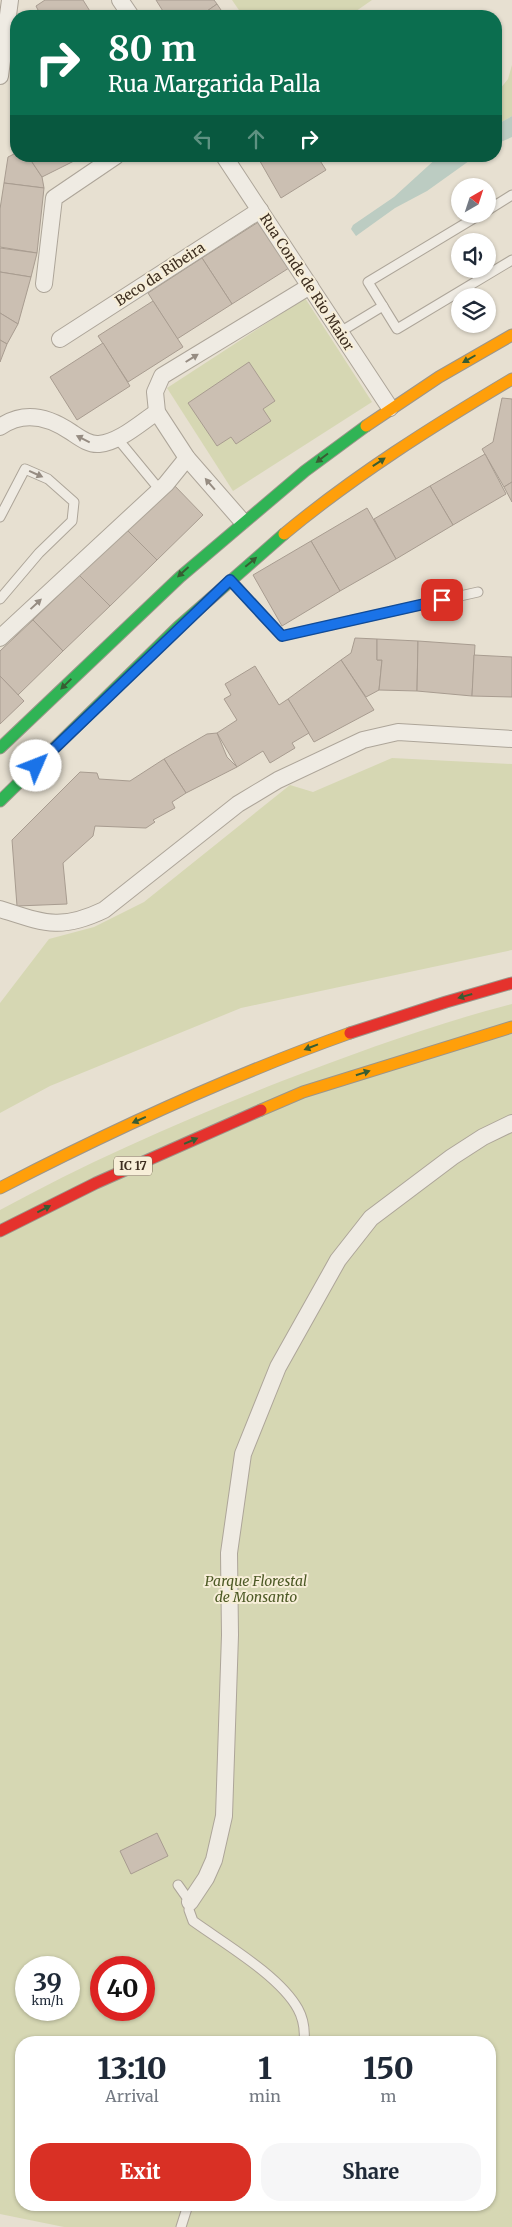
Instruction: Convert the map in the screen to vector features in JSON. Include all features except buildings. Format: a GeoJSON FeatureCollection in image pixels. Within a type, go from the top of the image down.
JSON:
{"type":"FeatureCollection","features":[{"type":"Feature","properties":{"kind":"main road"},"geometry":{"type":"LineString","coordinates":[[0,748],[116,642],[180,575],[274,494],[390,408],[441,375],[512,335]]}},
{"type":"Feature","properties":{"kind":"main road"},"geometry":{"type":"LineString","coordinates":[[0,801],[136,662],[290,529],[366,470],[457,411],[512,379]]}},
{"type":"Feature","properties":{"kind":"main road"},"geometry":{"type":"LineString","coordinates":[[0,1188],[125,1126],[248,1072],[369,1026],[512,983]]}},
{"type":"Feature","properties":{"kind":"main road","name":"IC 17"},"geometry":{"type":"LineString","coordinates":[[0,1231],[113,1175],[303,1092],[512,1027]]}},
{"type":"Feature","properties":{"kind":"street"},"geometry":{"type":"LineString","coordinates":[[0,76],[3,26],[10,0]]}},
{"type":"Feature","properties":{"kind":"street"},"geometry":{"type":"LineString","coordinates":[[44,284],[54,198],[107,162]]}},
{"type":"Feature","properties":{"kind":"street","name":"Rua Conde de Rio Maior"},"geometry":{"type":"LineString","coordinates":[[228,162],[390,408]]}},
{"type":"Feature","properties":{"kind":"street","name":"Beco da Ribeira"},"geometry":{"type":"LineString","coordinates":[[60,339],[260,210]]}},
{"type":"Feature","properties":{"kind":"street"},"geometry":{"type":"LineString","coordinates":[[242,521],[187,458],[157,412],[155,392],[162,376],[310,286]]}},
{"type":"Feature","properties":{"kind":"street"},"geometry":{"type":"LineString","coordinates":[[0,427],[7,422],[35,416],[59,424],[86,442],[99,444],[117,438],[157,412]]}},
{"type":"Feature","properties":{"kind":"street"},"geometry":{"type":"LineString","coordinates":[[0,638],[159,490],[187,458]]}},
{"type":"Feature","properties":{"kind":"street"},"geometry":{"type":"LineString","coordinates":[[0,909],[42,923],[66,924],[87,918],[104,910],[238,804],[278,780],[363,740],[398,732],[512,739]]}},
{"type":"Feature","properties":{"kind":"street"},"geometry":{"type":"LineString","coordinates":[[190,1902],[206,1878],[214,1860],[224,1816],[230,1634],[229,1554],[243,1454],[275,1376],[338,1260],[371,1218],[452,1157],[483,1137],[512,1123]]}},
{"type":"Feature","properties":{"kind":"lane"},"geometry":{"type":"LineString","coordinates":[[496,205],[512,195]]}},
{"type":"Feature","properties":{"kind":"lane"},"geometry":{"type":"LineString","coordinates":[[465,223],[368,282],[397,329],[512,260]]}},
{"type":"Feature","properties":{"kind":"lane"},"geometry":{"type":"LineString","coordinates":[[340,332],[383,306]]}},
{"type":"Feature","properties":{"kind":"lane"},"geometry":{"type":"LineString","coordinates":[[117,438],[159,490]]}},
{"type":"Feature","properties":{"kind":"lane"},"geometry":{"type":"LineString","coordinates":[[0,517],[25,469],[48,479],[74,502],[72,521],[39,554],[0,599]]}},
{"type":"Feature","properties":{"kind":"lane"},"geometry":{"type":"LineString","coordinates":[[230,580],[282,636],[478,592]]}},
{"type":"Feature","properties":{"kind":"lane"},"geometry":{"type":"LineString","coordinates":[[178,1885],[190,1902],[189,1910],[193,1921],[264,1972],[288,1995],[303,2020],[305,2036]]}},
{"type":"Feature","properties":{"kind":"lane"},"geometry":{"type":"LineString","coordinates":[[181,2227],[186,2211]]}},
{"type":"Feature","properties":{"kind":"green space"},"geometry":{"type":"Polygon","coordinates":[[[232,0],[372,0],[358,10],[239,10],[232,0]]]}},
{"type":"Feature","properties":{"kind":"green space"},"geometry":{"type":"Polygon","coordinates":[[[512,65],[512,116],[502,122],[502,86],[508,79],[512,65]]]}},
{"type":"Feature","properties":{"kind":"green space"},"geometry":{"type":"Polygon","coordinates":[[[305,298],[372,402],[233,491],[167,388],[305,298]]]}},
{"type":"Feature","properties":{"kind":"green space"},"geometry":{"type":"Polygon","coordinates":[[[392,758],[512,764],[512,950],[241,1008],[50,1086],[0,1113],[0,1003],[49,939],[94,927],[144,902],[290,785],[313,792],[392,758]]]}},
{"type":"Feature","properties":{"kind":"green space","name":"Parque Florestal de Monsanto"},"geometry":{"type":"Polygon","coordinates":[[[512,1004],[512,2227],[64,2227],[0,2214],[0,1210],[104,1157],[175,1125],[246,1095],[368,1049],[512,1004]]]}},
{"type":"Feature","properties":{"kind":"shaded area"},"geometry":{"type":"Polygon","coordinates":[[[512,116],[512,137],[502,141],[502,122],[512,116]]]}},
{"type":"Feature","properties":{"kind":"shaded area"},"geometry":{"type":"Polygon","coordinates":[[[432,162],[468,162],[427,191],[395,208],[356,236],[351,229],[353,225],[394,197],[432,162]]]}},
{"type":"Feature","properties":{"kind":"traffic: fast"},"geometry":{"type":"LineString","coordinates":[[0,748],[180,577],[305,471],[366,426]]}},
{"type":"Feature","properties":{"kind":"traffic: fast"},"geometry":{"type":"LineString","coordinates":[[0,801],[178,627],[284,534]]}},
{"type":"Feature","properties":{"kind":"traffic: slow"},"geometry":{"type":"LineString","coordinates":[[366,426],[439,377],[512,335]]}},
{"type":"Feature","properties":{"kind":"traffic: slow"},"geometry":{"type":"LineString","coordinates":[[284,534],[367,471],[512,379]]}},
{"type":"Feature","properties":{"kind":"traffic: slow"},"geometry":{"type":"LineString","coordinates":[[261,1110],[303,1092],[512,1027]]}},
{"type":"Feature","properties":{"kind":"traffic: slow"},"geometry":{"type":"LineString","coordinates":[[0,1188],[172,1104],[260,1067],[350,1033]]}},
{"type":"Feature","properties":{"kind":"traffic: jam"},"geometry":{"type":"LineString","coordinates":[[350,1033],[512,983]]}},
{"type":"Feature","properties":{"kind":"traffic: jam"},"geometry":{"type":"LineString","coordinates":[[0,1231],[96,1183],[261,1110]]}},
{"type":"Feature","properties":{"kind":"route"},"geometry":{"type":"LineString","coordinates":[[36,766],[230,580],[282,636],[442,600]]}}]}
